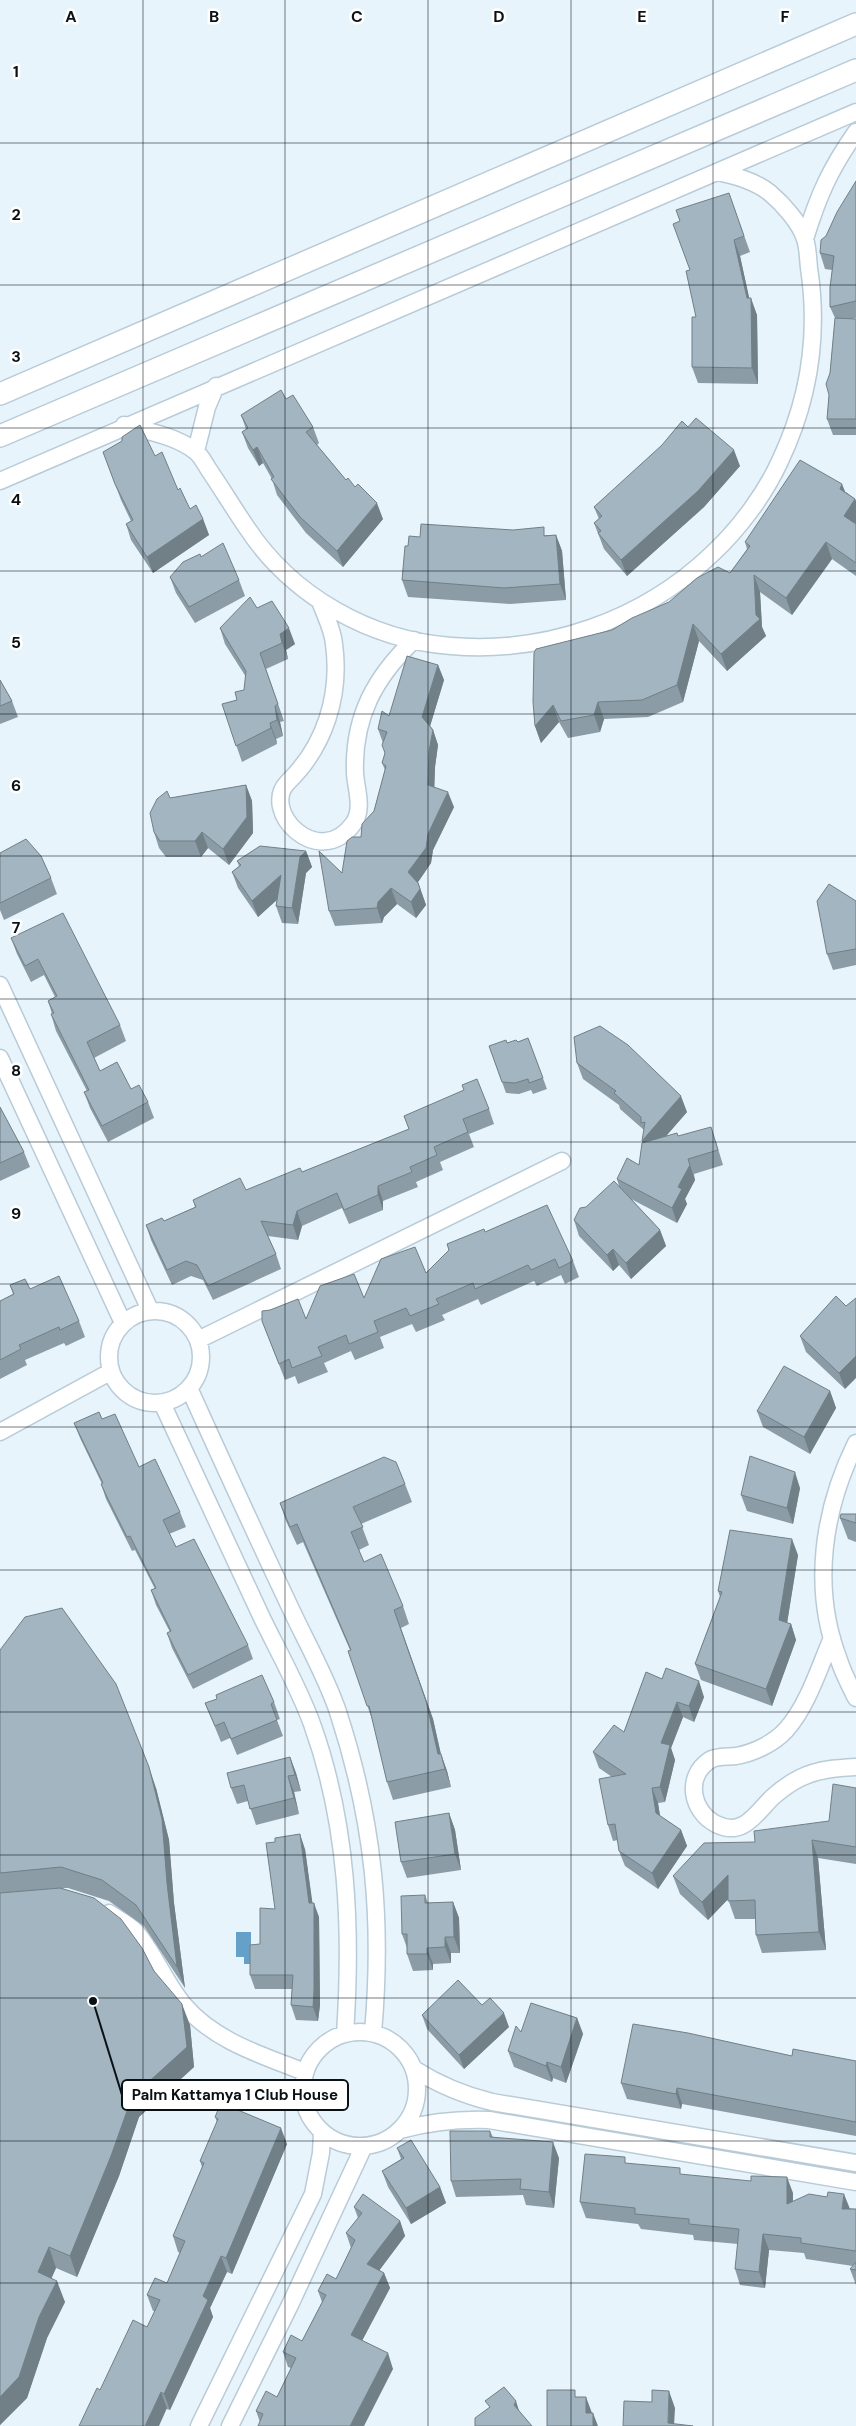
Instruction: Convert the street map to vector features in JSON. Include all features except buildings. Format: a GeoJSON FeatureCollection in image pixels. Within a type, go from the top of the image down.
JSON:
{"type":"FeatureCollection","features":[{"type":"Feature","properties":{"kind":"street"},"geometry":{"type":"LineString","coordinates":[[0,394],[856,24]]}},
{"type":"Feature","properties":{"kind":"street"},"geometry":{"type":"LineString","coordinates":[[0,436],[856,70]]}},
{"type":"Feature","properties":{"kind":"street"},"geometry":{"type":"LineString","coordinates":[[0,481],[216,386],[856,112]]}},
{"type":"Feature","properties":{"kind":"street"},"geometry":{"type":"LineString","coordinates":[[805,239],[817,200],[835,162],[856,132]]}},
{"type":"Feature","properties":{"kind":"street"},"geometry":{"type":"LineString","coordinates":[[124,426],[173,440],[196,451],[248,530],[268,555],[304,590],[339,613],[394,636],[450,646],[508,646],[564,637],[618,618],[668,590],[713,554],[750,511],[780,462],[801,408],[812,352],[814,295],[805,239],[790,214],[770,193],[746,179],[717,172]]}},
{"type":"Feature","properties":{"kind":"street"},"geometry":{"type":"LineString","coordinates":[[196,451],[207,407],[216,386]]}},
{"type":"Feature","properties":{"kind":"street"},"geometry":{"type":"LineString","coordinates":[[320,601],[334,642],[337,683],[328,724],[308,759],[286,785],[282,799],[283,814],[290,827],[302,836],[315,841],[330,840],[344,834],[354,824],[359,810],[355,774],[356,743],[362,714],[375,686],[392,661],[414,640]]}},
{"type":"Feature","properties":{"kind":"street"},"geometry":{"type":"LineString","coordinates":[[0,985],[150,1310]]}},
{"type":"Feature","properties":{"kind":"street"},"geometry":{"type":"LineString","coordinates":[[0,1058],[122,1323]]}},
{"type":"Feature","properties":{"kind":"street"},"geometry":{"type":"LineString","coordinates":[[198,1340],[562,1161]]}},
{"type":"Feature","properties":{"kind":"street"},"geometry":{"type":"LineString","coordinates":[[150,1310],[166,1311],[179,1317],[191,1327],[198,1340],[201,1360],[195,1380],[189,1388],[176,1398],[162,1403],[146,1402],[130,1396],[118,1386],[110,1372],[108,1362],[111,1341],[122,1323],[135,1314],[150,1310]]}},
{"type":"Feature","properties":{"kind":"street"},"geometry":{"type":"LineString","coordinates":[[0,1432],[110,1372]]}},
{"type":"Feature","properties":{"kind":"street"},"geometry":{"type":"LineString","coordinates":[[189,1388],[337,1710],[359,1786],[371,1847],[377,1909],[378,1972],[373,2033]]}},
{"type":"Feature","properties":{"kind":"street"},"geometry":{"type":"LineString","coordinates":[[162,1403],[314,1732],[329,1784],[342,1846],[347,1899],[349,1971],[345,2034]]}},
{"type":"Feature","properties":{"kind":"street"},"geometry":{"type":"LineString","coordinates":[[856,1443],[841,1473],[828,1518],[822,1566],[826,1614],[832,1638],[838,1660],[856,1698]]}},
{"type":"Feature","properties":{"kind":"street"},"geometry":{"type":"LineString","coordinates":[[832,1638],[801,1708],[785,1730],[763,1747],[737,1756],[711,1759],[698,1771],[693,1788],[696,1805],[706,1819],[721,1827],[739,1827],[754,1819],[774,1795],[800,1778],[828,1768],[856,1767]]}},
{"type":"Feature","properties":{"kind":"street"},"geometry":{"type":"LineString","coordinates":[[96,1907],[106,1910],[136,1932],[158,1963],[168,1985],[200,2021],[219,2036],[250,2051],[305,2072]]}},
{"type":"Feature","properties":{"kind":"street"},"geometry":{"type":"LineString","coordinates":[[373,2033],[390,2040],[404,2053],[414,2069],[416,2098],[412,2112],[400,2130],[389,2138],[364,2146],[342,2143],[322,2132],[311,2119],[305,2104],[303,2088],[305,2072],[311,2059],[320,2048],[332,2039],[345,2034],[373,2033]]}},
{"type":"Feature","properties":{"kind":"street"},"geometry":{"type":"LineString","coordinates":[[414,2069],[438,2084],[464,2096],[856,2164]]}},
{"type":"Feature","properties":{"kind":"street"},"geometry":{"type":"LineString","coordinates":[[400,2130],[444,2121],[489,2120],[856,2182]]}},
{"type":"Feature","properties":{"kind":"street"},"geometry":{"type":"LineString","coordinates":[[199,2426],[313,2194],[321,2153],[322,2132]]}},
{"type":"Feature","properties":{"kind":"street"},"geometry":{"type":"LineString","coordinates":[[230,2426],[289,2307],[364,2146]]}},
{"type":"Feature","properties":{"kind":"water"},"geometry":{"type":"Polygon","coordinates":[[[236,1932],[251,1932],[251,1964],[244,1964],[244,1957],[236,1957],[236,1932]]]}},
{"type":"Feature","properties":{"kind":"place","name":"Palm Kattamya 1 Club House"},"geometry":{"type":"Point","coordinates":[93,2001]}}]}
